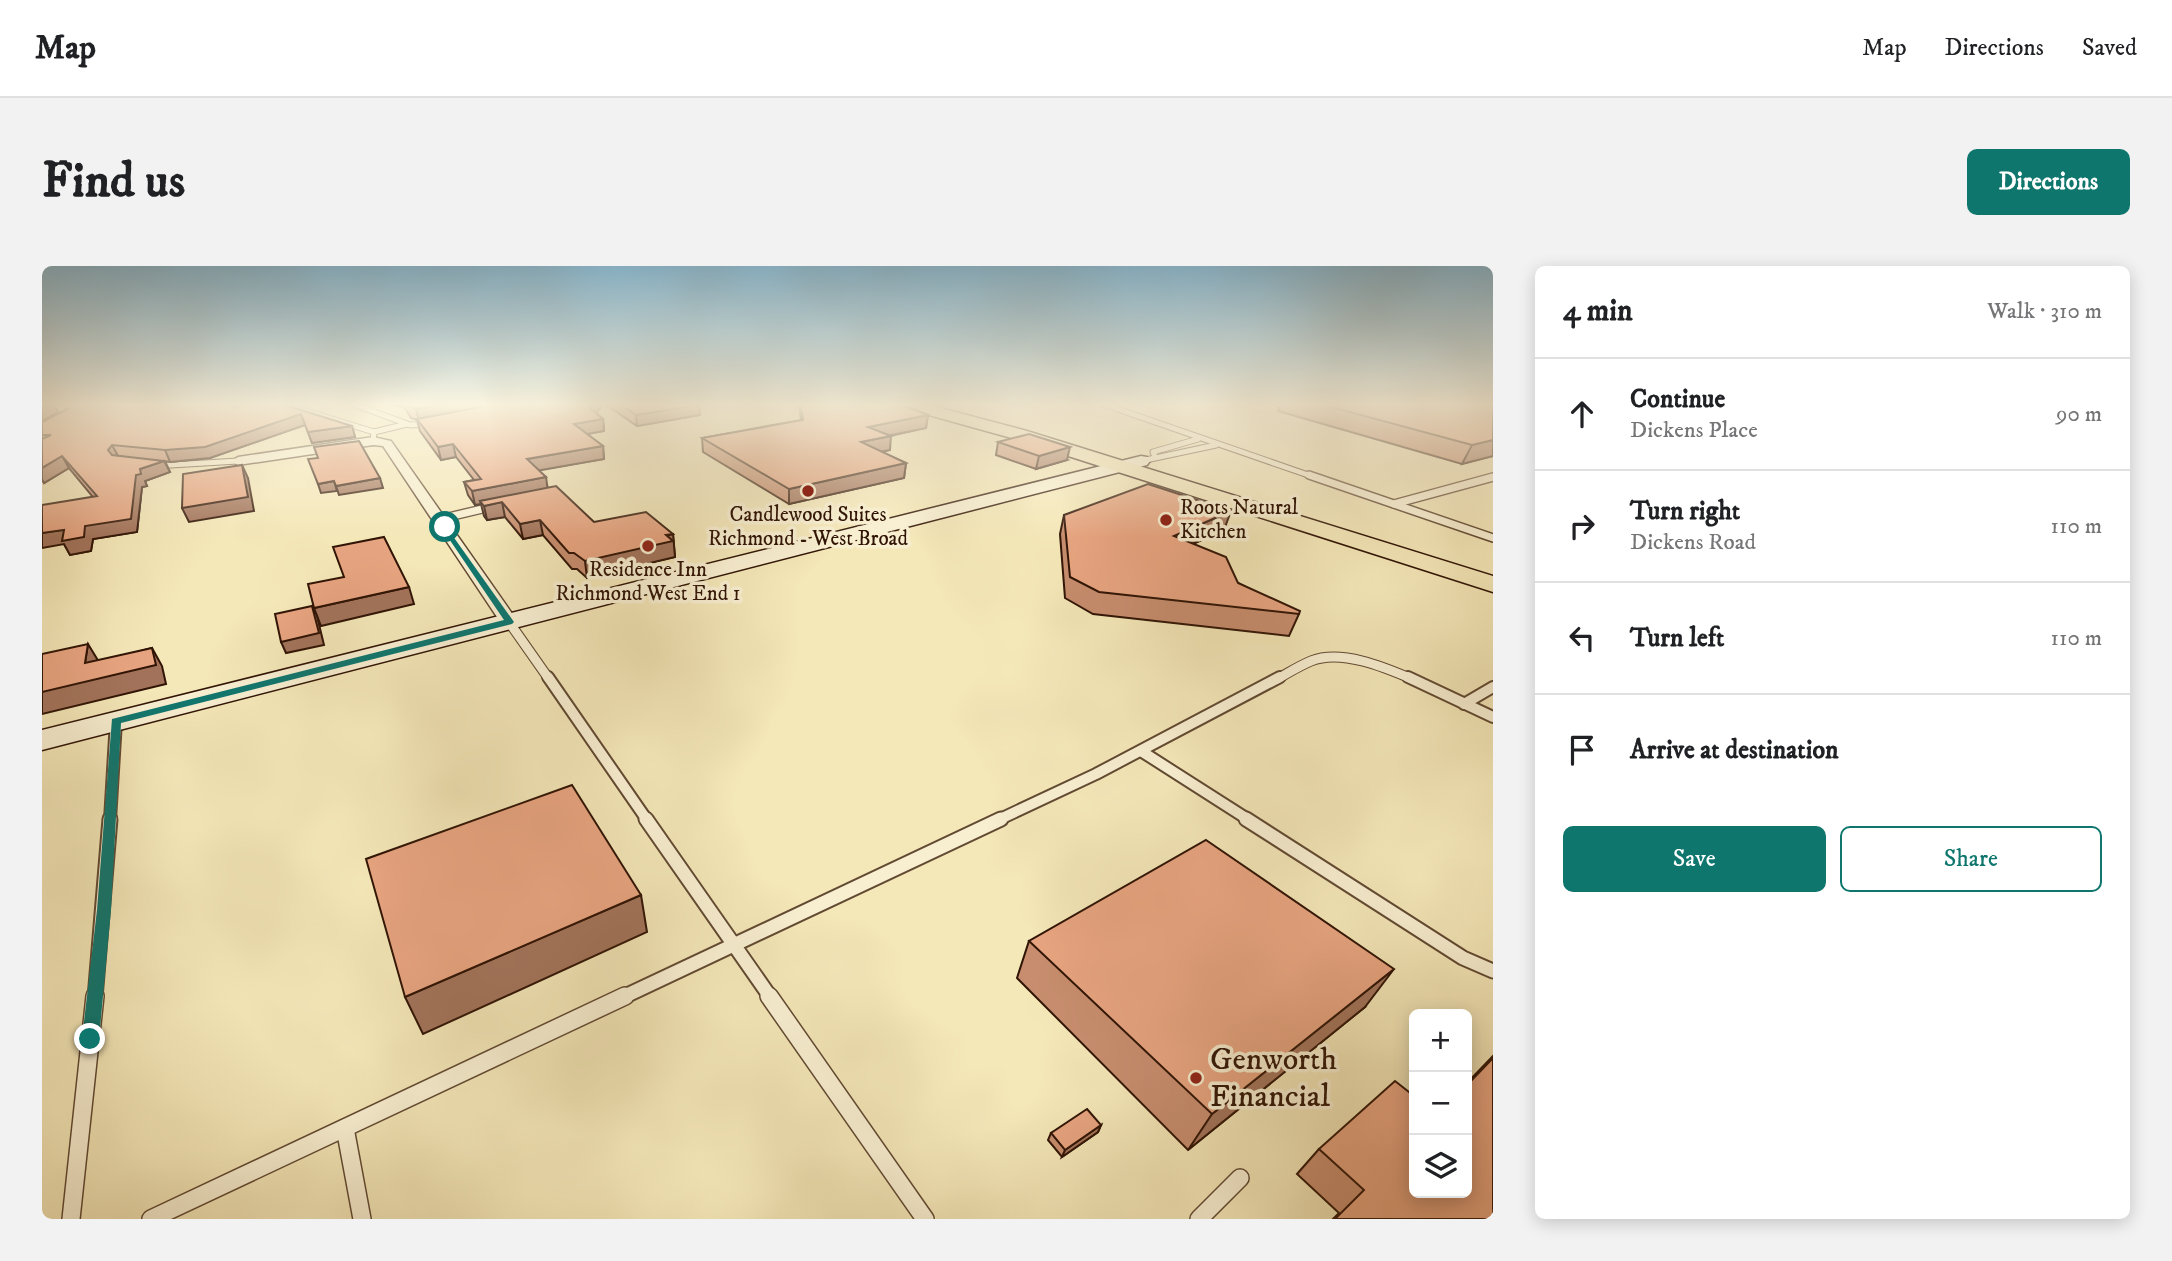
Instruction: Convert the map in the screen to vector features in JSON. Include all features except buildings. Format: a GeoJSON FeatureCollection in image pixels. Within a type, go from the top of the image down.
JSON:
{"type":"FeatureCollection","features":[{"type":"Feature","properties":{"kind":"main road"},"geometry":{"type":"LineString","coordinates":[[1087,448],[1139,461],[1493,584]]}},
{"type":"Feature","properties":{"kind":"main road"},"geometry":{"type":"LineString","coordinates":[[1098,448],[1493,565]]}},
{"type":"Feature","properties":{"kind":"main road"},"geometry":{"type":"LineString","coordinates":[[42,740],[1139,461]]}},
{"type":"Feature","properties":{"kind":"street"},"geometry":{"type":"LineString","coordinates":[[238,461],[309,448]]}},
{"type":"Feature","properties":{"kind":"street"},"geometry":{"type":"LineString","coordinates":[[392,448],[509,622]]}},
{"type":"Feature","properties":{"kind":"lane"},"geometry":{"type":"LineString","coordinates":[[1139,461],[1165,448]]}},
{"type":"Feature","properties":{"kind":"lane"},"geometry":{"type":"LineString","coordinates":[[1139,461],[1172,457],[1203,448]]}},
{"type":"Feature","properties":{"kind":"lane"},"geometry":{"type":"LineString","coordinates":[[1226,448],[1493,538]]}},
{"type":"Feature","properties":{"kind":"lane"},"geometry":{"type":"LineString","coordinates":[[146,465],[170,467],[238,461]]}},
{"type":"Feature","properties":{"kind":"lane"},"geometry":{"type":"LineString","coordinates":[[1393,504],[1493,477]]}},
{"type":"Feature","properties":{"kind":"lane"},"geometry":{"type":"LineString","coordinates":[[440,519],[500,505]]}},
{"type":"Feature","properties":{"kind":"lane"},"geometry":{"type":"LineString","coordinates":[[509,622],[925,1219]]}},
{"type":"Feature","properties":{"kind":"lane"},"geometry":{"type":"LineString","coordinates":[[151,1219],[1084,780],[1313,660],[1328,656],[1360,660],[1493,717]]}},
{"type":"Feature","properties":{"kind":"lane"},"geometry":{"type":"LineString","coordinates":[[1464,704],[1493,687]]}},
{"type":"Feature","properties":{"kind":"lane"},"geometry":{"type":"LineString","coordinates":[[71,1219],[104,910],[116,721]]}},
{"type":"Feature","properties":{"kind":"lane"},"geometry":{"type":"LineString","coordinates":[[1141,751],[1463,958],[1493,971]]}},
{"type":"Feature","properties":{"kind":"lane"},"geometry":{"type":"LineString","coordinates":[[345,1128],[362,1219]]}},
{"type":"Feature","properties":{"kind":"lane"},"geometry":{"type":"LineString","coordinates":[[1199,1219],[1240,1178]]}},
{"type":"Feature","properties":{"kind":"place","name":"Candlewood Suites Richmond - West Broad"},"geometry":{"type":"Point","coordinates":[808,491]}},
{"type":"Feature","properties":{"kind":"place","name":"Roots Natural Kitchen"},"geometry":{"type":"Point","coordinates":[1166,520]}},
{"type":"Feature","properties":{"kind":"place","name":"Residence Inn Richmond West End 1"},"geometry":{"type":"Point","coordinates":[648,546]}},
{"type":"Feature","properties":{"kind":"place","name":"Genworth Financial"},"geometry":{"type":"Point","coordinates":[1196,1078]}},
{"type":"Feature","properties":{"kind":"route"},"geometry":{"type":"LineString","coordinates":[[90,1039],[104,910],[116,721],[509,622],[445,527]]}}]}
